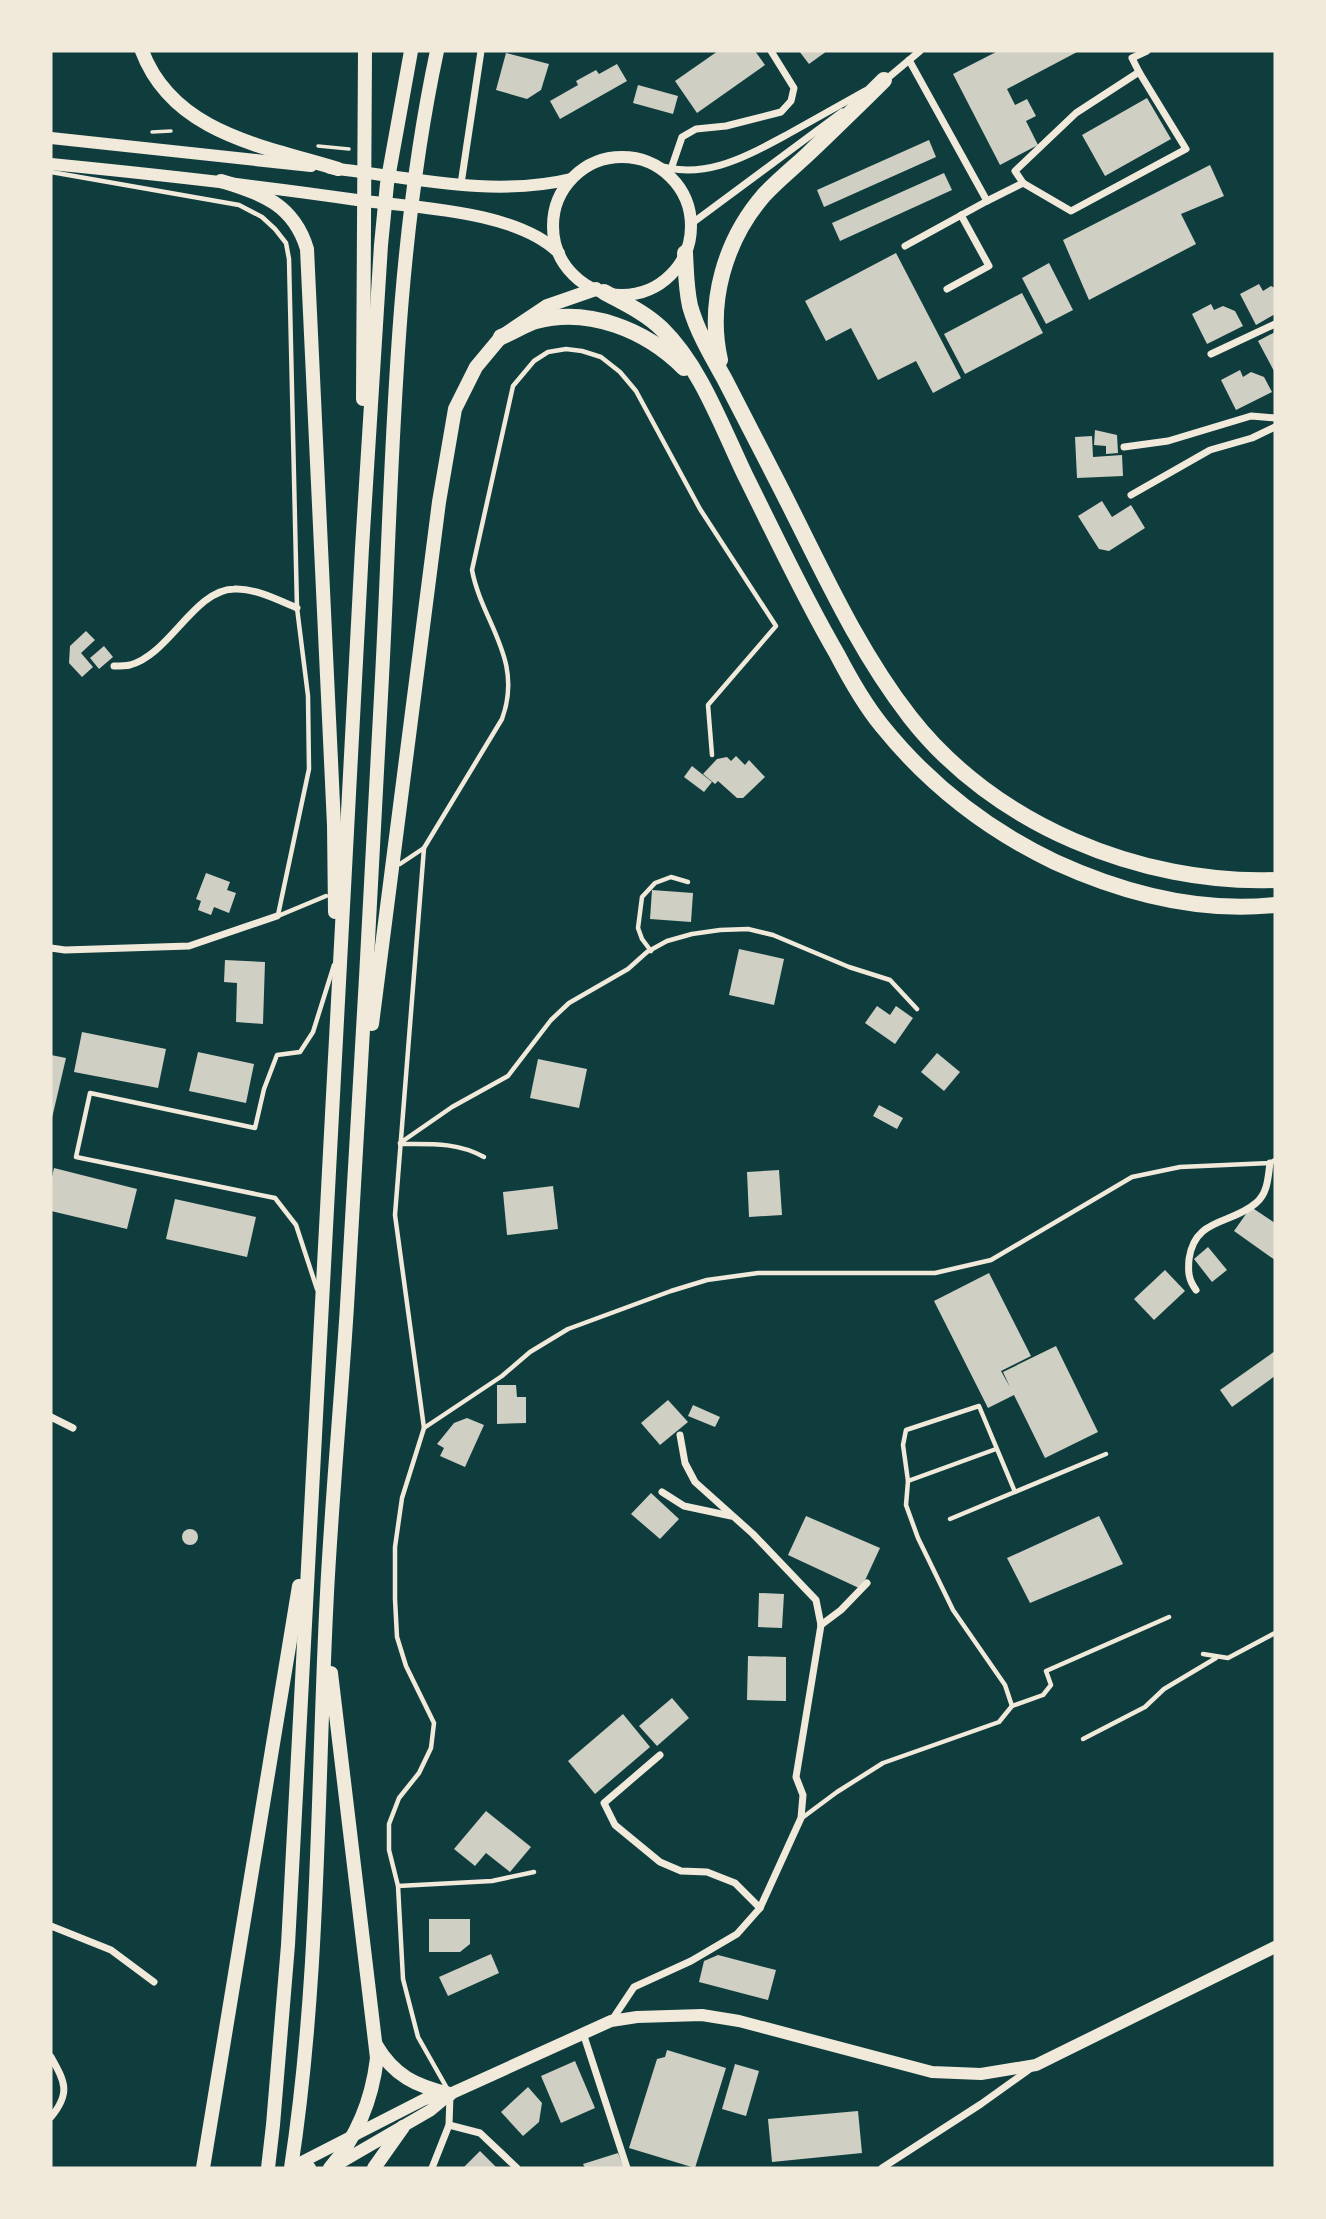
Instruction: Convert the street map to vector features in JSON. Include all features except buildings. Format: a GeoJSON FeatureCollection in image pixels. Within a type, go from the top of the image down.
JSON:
{"type":"FeatureCollection","features":[{"type":"Feature","properties":{"kind":"highway"},"geometry":{"type":"LineString","coordinates":[[142,51],[163,89],[197,119],[244,140],[338,169]]}},
{"type":"Feature","properties":{"kind":"highway"},"geometry":{"type":"LineString","coordinates":[[362,548],[365,51]]}},
{"type":"Feature","properties":{"kind":"highway"},"geometry":{"type":"LineString","coordinates":[[268,2168],[274,2125],[289,1931],[362,548],[383,232],[396,129],[411,51]]}},
{"type":"Feature","properties":{"kind":"highway"},"geometry":{"type":"LineString","coordinates":[[297,2167],[312,1941],[325,1631],[356,1143],[400,317],[407,234],[421,132],[437,51]]}},
{"type":"Feature","properties":{"kind":"highway"},"geometry":{"type":"LineString","coordinates":[[724,380],[715,321],[719,285],[734,241],[765,194],[884,80]]}},
{"type":"Feature","properties":{"kind":"highway"},"geometry":{"type":"LineString","coordinates":[[221,181],[255,192],[284,209],[296,224],[307,249],[334,825],[336,1048]]}},
{"type":"Feature","properties":{"kind":"highway"},"geometry":{"type":"LineString","coordinates":[[685,253],[686,285],[694,317],[862,645],[911,718],[950,760],[1019,811],[1042,825],[1094,848],[1134,862],[1185,874],[1242,881],[1275,880]]}},
{"type":"Feature","properties":{"kind":"highway"},"geometry":{"type":"LineString","coordinates":[[356,1143],[449,436],[455,409],[471,375],[502,337],[547,306],[600,291],[637,310],[662,328],[684,355],[818,621],[847,672],[881,726],[930,778],[1008,838],[1106,883],[1195,905],[1275,905]]}},
{"type":"Feature","properties":{"kind":"highway"},"geometry":{"type":"LineString","coordinates":[[502,337],[545,319],[576,317],[599,320],[659,345],[682,365],[703,390]]}},
{"type":"Feature","properties":{"kind":"highway"},"geometry":{"type":"LineString","coordinates":[[203,2165],[311,1516]]}},
{"type":"Feature","properties":{"kind":"highway"},"geometry":{"type":"LineString","coordinates":[[325,1631],[376,2045],[373,2085],[364,2114],[355,2135],[330,2168]]}},
{"type":"Feature","properties":{"kind":"highway"},"geometry":{"type":"LineString","coordinates":[[376,2045],[390,2065],[405,2079],[427,2089],[450,2094]]}},
{"type":"Feature","properties":{"kind":"highway"},"geometry":{"type":"LineString","coordinates":[[374,2168],[402,2127]]}},
{"type":"Feature","properties":{"kind":"main road"},"geometry":{"type":"LineString","coordinates":[[51,138],[461,184],[525,187],[571,179]]}},
{"type":"Feature","properties":{"kind":"main road"},"geometry":{"type":"LineString","coordinates":[[51,164],[221,181],[478,216],[521,229],[551,244],[574,275],[600,291],[632,294],[652,288],[674,271],[685,253],[691,224],[689,209],[671,177],[653,164],[634,158],[613,157],[587,166],[571,179],[561,194],[555,211],[554,229],[559,253]]}},
{"type":"Feature","properties":{"kind":"main road"},"geometry":{"type":"LineString","coordinates":[[297,2167],[425,2099],[450,2094],[611,2021],[664,2015],[715,2017],[932,2072],[981,2074],[1036,2065],[1275,1947]]}},
{"type":"Feature","properties":{"kind":"main road"},"geometry":{"type":"LineString","coordinates":[[330,2168],[431,2110],[450,2094]]}},
{"type":"Feature","properties":{"kind":"street"},"geometry":{"type":"LineString","coordinates":[[461,184],[481,51]]}},
{"type":"Feature","properties":{"kind":"street"},"geometry":{"type":"LineString","coordinates":[[671,169],[682,137],[696,129],[726,126],[781,113],[791,101],[794,88],[771,51]]}},
{"type":"Feature","properties":{"kind":"street"},"geometry":{"type":"LineString","coordinates":[[691,224],[920,51]]}},
{"type":"Feature","properties":{"kind":"street"},"geometry":{"type":"LineString","coordinates":[[1139,72],[1076,113],[1015,170],[1023,183],[1071,211],[1186,149],[1132,58],[1147,51]]}},
{"type":"Feature","properties":{"kind":"street"},"geometry":{"type":"LineString","coordinates":[[909,60],[987,201]]}},
{"type":"Feature","properties":{"kind":"street"},"geometry":{"type":"LineString","coordinates":[[653,164],[671,169],[701,169],[734,162],[884,80]]}},
{"type":"Feature","properties":{"kind":"street"},"geometry":{"type":"LineString","coordinates":[[905,246],[1023,183]]}},
{"type":"Feature","properties":{"kind":"street"},"geometry":{"type":"LineString","coordinates":[[947,289],[989,266],[961,215]]}},
{"type":"Feature","properties":{"kind":"street"},"geometry":{"type":"LineString","coordinates":[[1210,354],[1275,324]]}},
{"type":"Feature","properties":{"kind":"street"},"geometry":{"type":"LineString","coordinates":[[1124,447],[1168,441],[1251,416],[1275,418]]}},
{"type":"Feature","properties":{"kind":"street"},"geometry":{"type":"LineString","coordinates":[[1131,495],[1210,450],[1252,438],[1275,427]]}},
{"type":"Feature","properties":{"kind":"street"},"geometry":{"type":"LineString","coordinates":[[114,666],[130,665],[154,653],[202,604],[220,592],[231,589],[245,590],[297,608]]}},
{"type":"Feature","properties":{"kind":"street"},"geometry":{"type":"LineString","coordinates":[[51,948],[65,950],[189,946],[277,916]]}},
{"type":"Feature","properties":{"kind":"street"},"geometry":{"type":"LineString","coordinates":[[1196,1290],[1190,1282],[1188,1271],[1193,1242],[1199,1233],[1256,1204],[1264,1194],[1273,1162]]}},
{"type":"Feature","properties":{"kind":"street"},"geometry":{"type":"LineString","coordinates":[[51,1417],[73,1428]]}},
{"type":"Feature","properties":{"kind":"street"},"geometry":{"type":"LineString","coordinates":[[611,2021],[634,1987],[691,1961],[737,1934],[760,1908],[801,1818],[803,1795],[796,1777],[821,1625],[816,1600],[753,1534],[695,1482],[685,1463],[680,1435]]}},
{"type":"Feature","properties":{"kind":"street"},"geometry":{"type":"LineString","coordinates":[[662,1492],[684,1506],[732,1516]]}},
{"type":"Feature","properties":{"kind":"street"},"geometry":{"type":"LineString","coordinates":[[821,1625],[841,1610],[867,1583]]}},
{"type":"Feature","properties":{"kind":"street"},"geometry":{"type":"LineString","coordinates":[[660,1755],[604,1803],[615,1825],[660,1862],[681,1871],[707,1872],[735,1883],[760,1908]]}},
{"type":"Feature","properties":{"kind":"street"},"geometry":{"type":"LineString","coordinates":[[51,1926],[111,1950],[154,1982]]}},
{"type":"Feature","properties":{"kind":"street"},"geometry":{"type":"LineString","coordinates":[[583,2034],[627,2168]]}},
{"type":"Feature","properties":{"kind":"street"},"geometry":{"type":"LineString","coordinates":[[51,2057],[63,2078],[65,2092],[59,2107],[51,2116]]}},
{"type":"Feature","properties":{"kind":"street"},"geometry":{"type":"LineString","coordinates":[[882,2168],[1036,2065]]}},
{"type":"Feature","properties":{"kind":"street"},"geometry":{"type":"LineString","coordinates":[[432,2168],[449,2125],[450,2094]]}},
{"type":"Feature","properties":{"kind":"street"},"geometry":{"type":"LineString","coordinates":[[449,2125],[480,2133],[517,2168]]}},
{"type":"Feature","properties":{"kind":"lane"},"geometry":{"type":"LineString","coordinates":[[51,172],[231,202],[262,217],[285,243],[289,259],[297,608],[308,696],[309,769],[277,916]]}},
{"type":"Feature","properties":{"kind":"lane"},"geometry":{"type":"LineString","coordinates":[[400,864],[424,848],[502,719],[509,701],[509,682],[499,637],[475,584],[472,570],[513,386],[534,361],[548,352],[566,349],[582,351],[601,357],[620,372],[635,391],[700,509],[776,626],[708,705],[712,755]]}},
{"type":"Feature","properties":{"kind":"lane"},"geometry":{"type":"LineString","coordinates":[[424,848],[395,1215],[424,1428],[402,1497],[395,1547],[395,1599],[400,1647],[406,1666],[434,1723],[430,1748],[419,1773],[399,1798],[389,1824],[389,1850],[398,1886],[404,1979],[418,2037],[450,2094]]}},
{"type":"Feature","properties":{"kind":"lane"},"geometry":{"type":"LineString","coordinates":[[651,951],[638,928],[642,897],[655,883],[671,877],[688,882]]}},
{"type":"Feature","properties":{"kind":"lane"},"geometry":{"type":"LineString","coordinates":[[277,916],[326,896]]}},
{"type":"Feature","properties":{"kind":"lane"},"geometry":{"type":"LineString","coordinates":[[399,1144],[453,1107],[508,1076],[551,1020],[569,1003],[628,969],[667,942],[692,934],[748,929],[773,935],[849,967],[890,980],[917,1009]]}},
{"type":"Feature","properties":{"kind":"lane"},"geometry":{"type":"LineString","coordinates":[[322,1304],[296,1225],[275,1198],[76,1157],[90,1093],[256,1128],[264,1089],[277,1055],[300,1052],[313,1032],[335,960]]}},
{"type":"Feature","properties":{"kind":"lane"},"geometry":{"type":"LineString","coordinates":[[399,1144],[450,1144],[484,1157]]}},
{"type":"Feature","properties":{"kind":"lane"},"geometry":{"type":"LineString","coordinates":[[424,1428],[502,1377],[530,1352],[568,1329],[671,1291],[707,1280],[758,1273],[935,1273],[991,1260],[1132,1177],[1180,1167],[1273,1162]]}},
{"type":"Feature","properties":{"kind":"lane"},"geometry":{"type":"LineString","coordinates":[[1012,1706],[1004,1685],[953,1610],[938,1582],[906,1505],[908,1481],[903,1445],[906,1430],[979,1406],[1015,1492]]}},
{"type":"Feature","properties":{"kind":"lane"},"geometry":{"type":"LineString","coordinates":[[908,1481],[996,1448]]}},
{"type":"Feature","properties":{"kind":"lane"},"geometry":{"type":"LineString","coordinates":[[950,1519],[1106,1454]]}},
{"type":"Feature","properties":{"kind":"lane"},"geometry":{"type":"LineString","coordinates":[[801,1818],[883,1763],[999,1722],[1012,1706],[1043,1695],[1051,1685],[1046,1671],[1169,1617]]}},
{"type":"Feature","properties":{"kind":"lane"},"geometry":{"type":"LineString","coordinates":[[1203,1654],[1228,1658],[1275,1633]]}},
{"type":"Feature","properties":{"kind":"lane"},"geometry":{"type":"LineString","coordinates":[[1083,1739],[1145,1707],[1164,1689],[1216,1658]]}},
{"type":"Feature","properties":{"kind":"lane"},"geometry":{"type":"LineString","coordinates":[[398,1886],[492,1881],[534,1872]]}}]}
